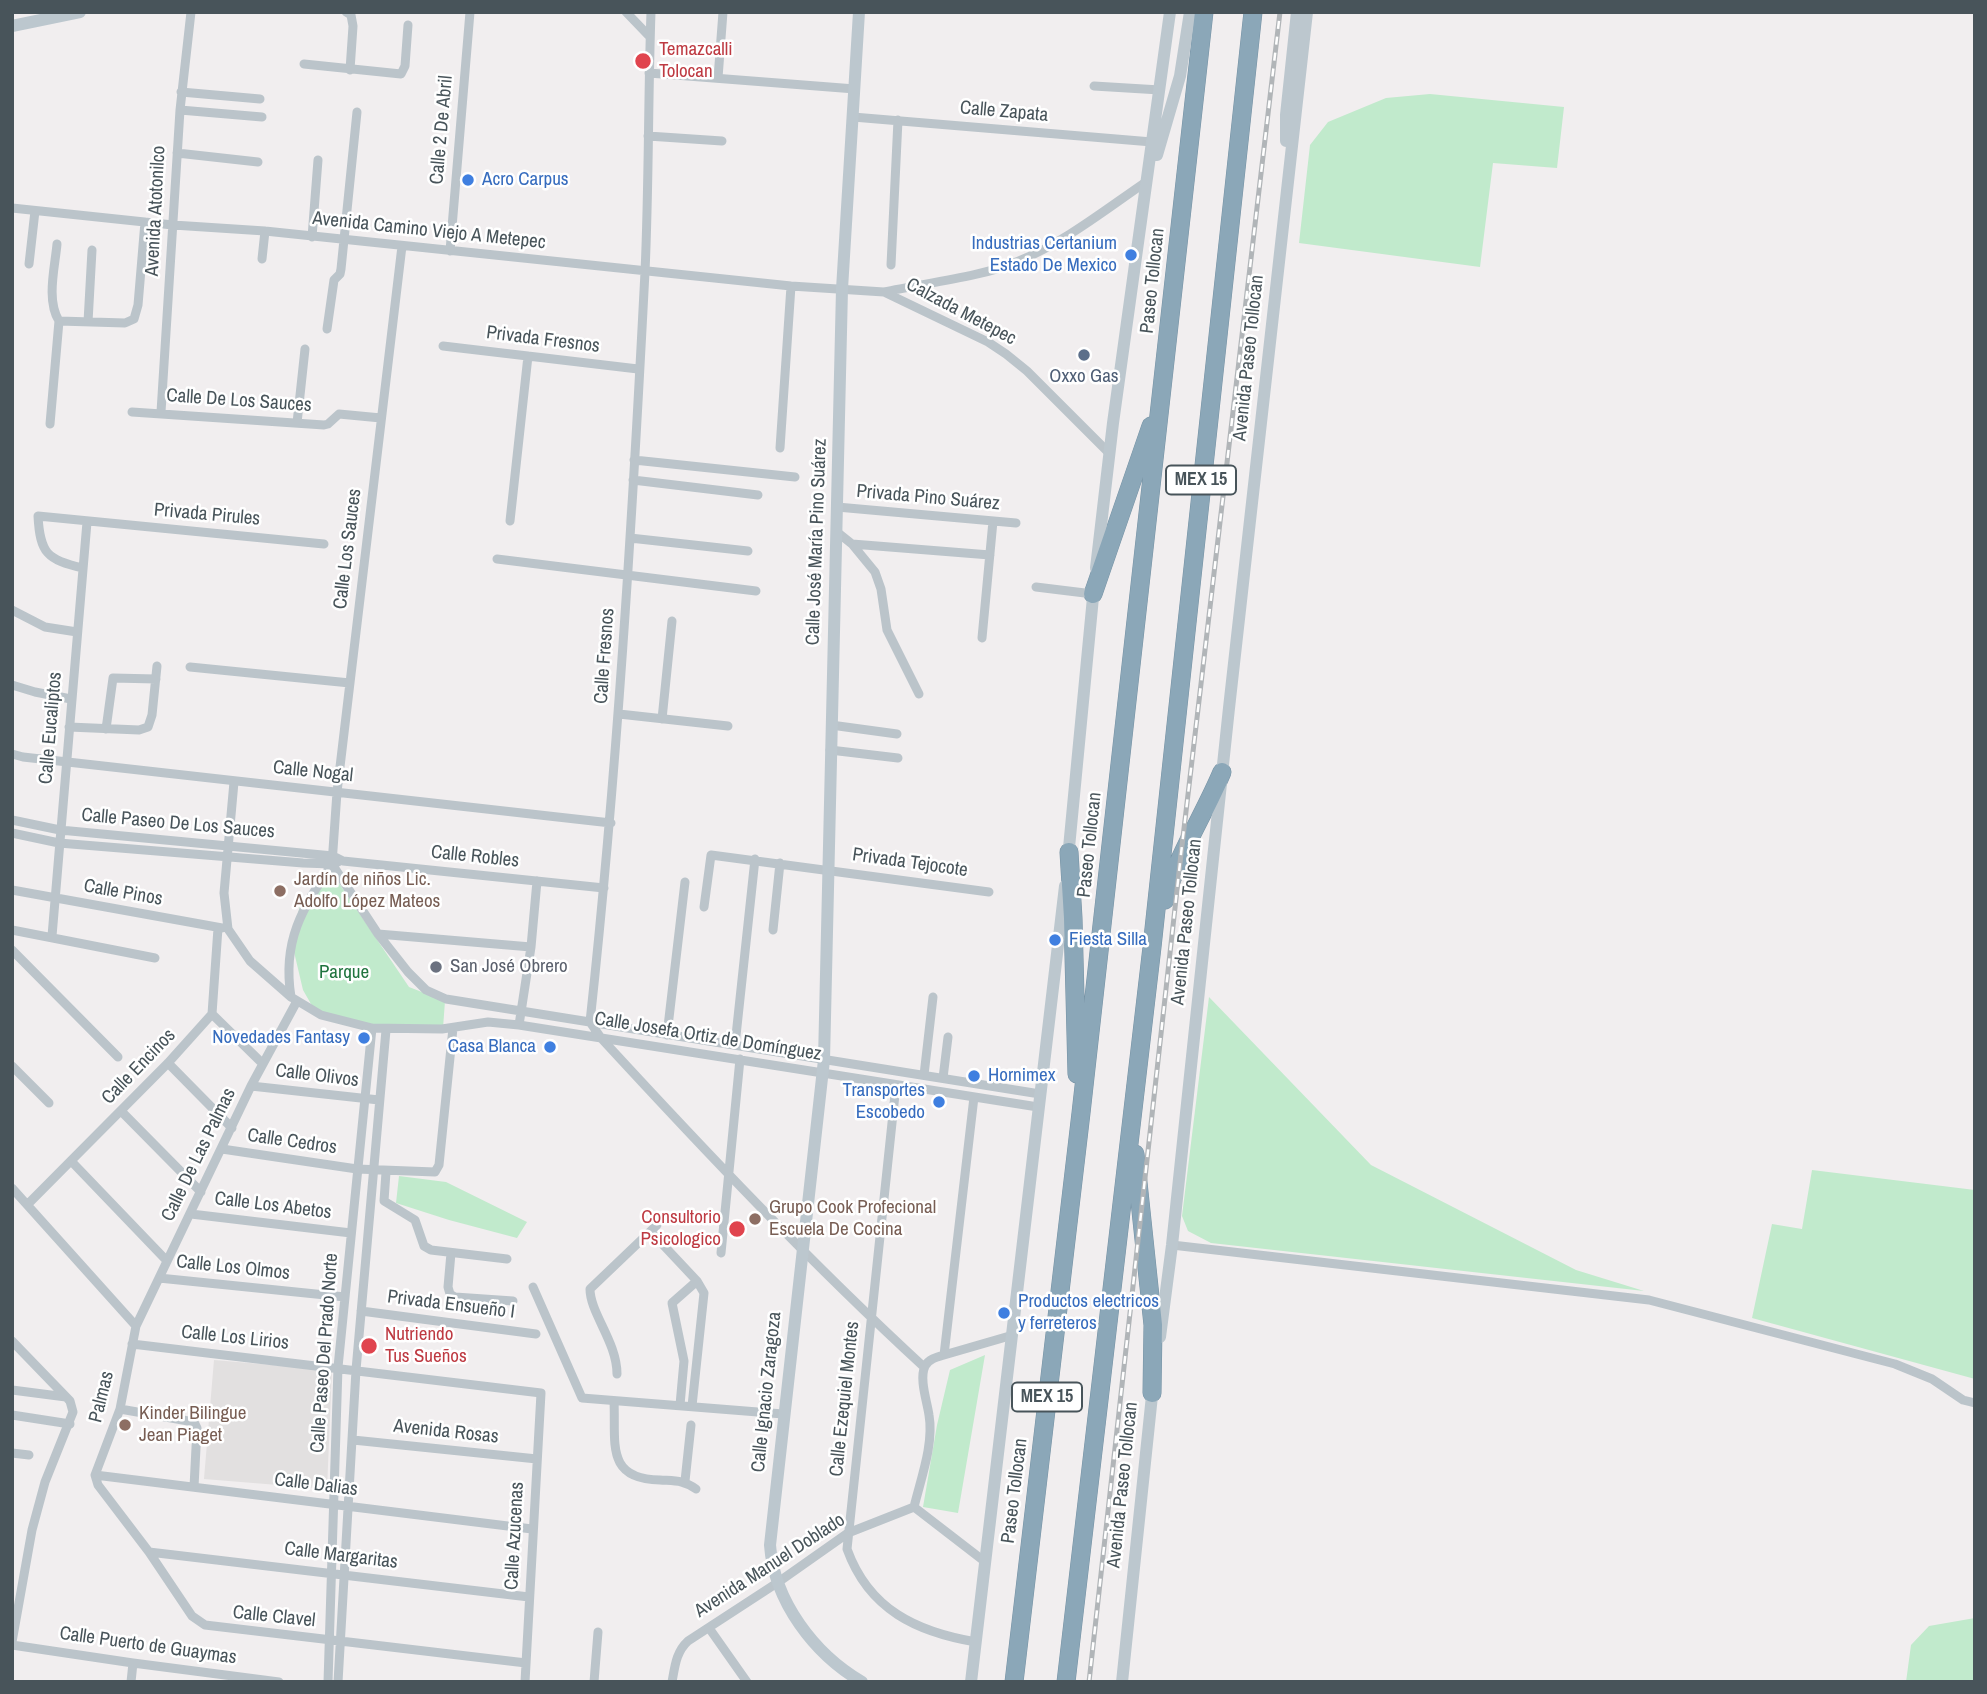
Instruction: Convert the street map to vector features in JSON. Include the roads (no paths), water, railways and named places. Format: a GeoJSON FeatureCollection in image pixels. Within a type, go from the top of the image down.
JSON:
{"type":"FeatureCollection","features":[{"type":"Feature","properties":{"kind":"highway","name":"Paseo Tollocan"},"geometry":{"type":"LineString","coordinates":[[1014,1682],[1081,1113],[1204,12]]}},
{"type":"Feature","properties":{"kind":"highway","name":"MEX 15"},"geometry":{"type":"LineString","coordinates":[[1066,1682],[1152,947],[1253,12]]}},
{"type":"Feature","properties":{"kind":"highway"},"geometry":{"type":"LineString","coordinates":[[1093,594],[1161,396]]}},
{"type":"Feature","properties":{"kind":"highway"},"geometry":{"type":"LineString","coordinates":[[1152,947],[1181,854],[1222,772]]}},
{"type":"Feature","properties":{"kind":"highway"},"geometry":{"type":"LineString","coordinates":[[1069,852],[1076,1070],[1081,1113]]}},
{"type":"Feature","properties":{"kind":"highway"},"geometry":{"type":"LineString","coordinates":[[1132,1115],[1153,1325],[1152,1393]]}},
{"type":"Feature","properties":{"kind":"main road"},"geometry":{"type":"LineString","coordinates":[[12,26],[80,12]]}},
{"type":"Feature","properties":{"kind":"main road","name":"Calle José María Pino Suárez"},"geometry":{"type":"LineString","coordinates":[[822,1073],[842,289],[859,12]]}},
{"type":"Feature","properties":{"kind":"main road"},"geometry":{"type":"LineString","coordinates":[[971,1682],[1069,852],[1109,453],[1170,12]]}},
{"type":"Feature","properties":{"kind":"main road"},"geometry":{"type":"LineString","coordinates":[[1146,182],[1153,170],[1180,76],[1190,12]]}},
{"type":"Feature","properties":{"kind":"main road","name":"Avenida Paseo Tollocan"},"geometry":{"type":"LineString","coordinates":[[1290,166],[1286,115],[1297,12]]}},
{"type":"Feature","properties":{"kind":"main road","name":"Avenida Paseo Tollocan"},"geometry":{"type":"LineString","coordinates":[[1122,1682],[1307,12]]}},
{"type":"Feature","properties":{"kind":"main road","name":"Calle Ignacio Zaragoza"},"geometry":{"type":"LineString","coordinates":[[822,1073],[770,1545],[777,1583],[788,1605],[816,1645],[862,1682]]}},
{"type":"Feature","properties":{"kind":"street","name":"Avenida Atotonilco"},"geometry":{"type":"LineString","coordinates":[[161,412],[181,92],[191,12]]}},
{"type":"Feature","properties":{"kind":"street"},"geometry":{"type":"LineString","coordinates":[[346,12],[351,15],[353,26],[350,70]]}},
{"type":"Feature","properties":{"kind":"street","name":"Calle 2 De Abril"},"geometry":{"type":"LineString","coordinates":[[450,251],[470,12]]}},
{"type":"Feature","properties":{"kind":"street"},"geometry":{"type":"LineString","coordinates":[[626,12],[650,37]]}},
{"type":"Feature","properties":{"kind":"street","name":"Calle Fresnos"},"geometry":{"type":"LineString","coordinates":[[590,1023],[611,823],[628,575],[645,271],[652,12]]}},
{"type":"Feature","properties":{"kind":"street"},"geometry":{"type":"LineString","coordinates":[[718,78],[723,12]]}},
{"type":"Feature","properties":{"kind":"street"},"geometry":{"type":"LineString","coordinates":[[304,64],[401,74],[405,66],[408,25]]}},
{"type":"Feature","properties":{"kind":"street"},"geometry":{"type":"LineString","coordinates":[[649,73],[855,89]]}},
{"type":"Feature","properties":{"kind":"street"},"geometry":{"type":"LineString","coordinates":[[1094,86],[1160,90]]}},
{"type":"Feature","properties":{"kind":"street"},"geometry":{"type":"LineString","coordinates":[[181,92],[260,99]]}},
{"type":"Feature","properties":{"kind":"street"},"geometry":{"type":"LineString","coordinates":[[180,110],[262,117]]}},
{"type":"Feature","properties":{"kind":"street"},"geometry":{"type":"LineString","coordinates":[[327,329],[334,281],[341,270],[357,112]]}},
{"type":"Feature","properties":{"kind":"street","name":"Calle Zapata"},"geometry":{"type":"LineString","coordinates":[[853,117],[1152,142]]}},
{"type":"Feature","properties":{"kind":"street"},"geometry":{"type":"LineString","coordinates":[[891,265],[898,120]]}},
{"type":"Feature","properties":{"kind":"street"},"geometry":{"type":"LineString","coordinates":[[648,136],[722,141]]}},
{"type":"Feature","properties":{"kind":"street"},"geometry":{"type":"LineString","coordinates":[[177,153],[258,162]]}},
{"type":"Feature","properties":{"kind":"street"},"geometry":{"type":"LineString","coordinates":[[312,237],[318,160]]}},
{"type":"Feature","properties":{"kind":"street"},"geometry":{"type":"LineString","coordinates":[[884,292],[1000,268],[1019,261],[1063,238],[1146,182]]}},
{"type":"Feature","properties":{"kind":"street","name":"Avenida Camino Viejo A Metepec"},"geometry":{"type":"LineString","coordinates":[[12,208],[842,289]]}},
{"type":"Feature","properties":{"kind":"street"},"geometry":{"type":"LineString","coordinates":[[29,264],[35,211]]}},
{"type":"Feature","properties":{"kind":"street"},"geometry":{"type":"LineString","coordinates":[[59,321],[125,323],[134,319],[138,305],[145,222]]}},
{"type":"Feature","properties":{"kind":"street"},"geometry":{"type":"LineString","coordinates":[[262,259],[265,231]]}},
{"type":"Feature","properties":{"kind":"street"},"geometry":{"type":"LineString","coordinates":[[50,424],[59,321],[54,314],[52,299],[57,244]]}},
{"type":"Feature","properties":{"kind":"street","name":"Calle Los Sauces"},"geometry":{"type":"LineString","coordinates":[[332,860],[337,792],[402,246]]}},
{"type":"Feature","properties":{"kind":"street"},"geometry":{"type":"LineString","coordinates":[[88,322],[92,250]]}},
{"type":"Feature","properties":{"kind":"street"},"geometry":{"type":"LineString","coordinates":[[780,448],[791,286]]}},
{"type":"Feature","properties":{"kind":"street","name":"Calzada Metepec"},"geometry":{"type":"LineString","coordinates":[[842,289],[884,292],[988,342],[1046,389],[1109,453]]}},
{"type":"Feature","properties":{"kind":"street","name":"Privada Fresnos"},"geometry":{"type":"LineString","coordinates":[[443,346],[638,369]]}},
{"type":"Feature","properties":{"kind":"street"},"geometry":{"type":"LineString","coordinates":[[296,423],[306,349]]}},
{"type":"Feature","properties":{"kind":"street"},"geometry":{"type":"LineString","coordinates":[[510,521],[528,356]]}},
{"type":"Feature","properties":{"kind":"street","name":"Calle De Los Sauces"},"geometry":{"type":"LineString","coordinates":[[132,412],[328,424],[339,414],[381,418]]}},
{"type":"Feature","properties":{"kind":"street"},"geometry":{"type":"LineString","coordinates":[[634,460],[795,477]]}},
{"type":"Feature","properties":{"kind":"street"},"geometry":{"type":"LineString","coordinates":[[633,480],[758,495]]}},
{"type":"Feature","properties":{"kind":"street","name":"Privada Pino Suárez"},"geometry":{"type":"LineString","coordinates":[[837,508],[1016,523]]}},
{"type":"Feature","properties":{"kind":"street","name":"Privada Pirules"},"geometry":{"type":"LineString","coordinates":[[83,568],[61,563],[49,556],[39,539],[38,516],[324,544]]}},
{"type":"Feature","properties":{"kind":"street"},"geometry":{"type":"LineString","coordinates":[[982,638],[993,520]]}},
{"type":"Feature","properties":{"kind":"street","name":"Calle Eucaliptos"},"geometry":{"type":"LineString","coordinates":[[52,936],[87,522]]}},
{"type":"Feature","properties":{"kind":"street"},"geometry":{"type":"LineString","coordinates":[[837,532],[852,544],[875,572],[881,589],[887,630],[919,694]]}},
{"type":"Feature","properties":{"kind":"street"},"geometry":{"type":"LineString","coordinates":[[630,538],[748,551]]}},
{"type":"Feature","properties":{"kind":"street"},"geometry":{"type":"LineString","coordinates":[[852,544],[990,555]]}},
{"type":"Feature","properties":{"kind":"street"},"geometry":{"type":"LineString","coordinates":[[497,559],[756,591]]}},
{"type":"Feature","properties":{"kind":"street"},"geometry":{"type":"LineString","coordinates":[[1036,587],[1093,594]]}},
{"type":"Feature","properties":{"kind":"street"},"geometry":{"type":"LineString","coordinates":[[12,610],[45,627],[77,632]]}},
{"type":"Feature","properties":{"kind":"street"},"geometry":{"type":"LineString","coordinates":[[662,719],[672,621]]}},
{"type":"Feature","properties":{"kind":"street"},"geometry":{"type":"LineString","coordinates":[[69,727],[139,730],[148,727],[152,715],[157,666]]}},
{"type":"Feature","properties":{"kind":"street"},"geometry":{"type":"LineString","coordinates":[[190,667],[350,683]]}},
{"type":"Feature","properties":{"kind":"street"},"geometry":{"type":"LineString","coordinates":[[106,729],[113,678],[156,679]]}},
{"type":"Feature","properties":{"kind":"street"},"geometry":{"type":"LineString","coordinates":[[12,685],[71,699]]}},
{"type":"Feature","properties":{"kind":"street"},"geometry":{"type":"LineString","coordinates":[[619,714],[728,726]]}},
{"type":"Feature","properties":{"kind":"street"},"geometry":{"type":"LineString","coordinates":[[831,725],[897,734]]}},
{"type":"Feature","properties":{"kind":"street"},"geometry":{"type":"LineString","coordinates":[[830,750],[898,758]]}},
{"type":"Feature","properties":{"kind":"street","name":"Calle Nogal"},"geometry":{"type":"LineString","coordinates":[[12,754],[234,782],[611,823]]}},
{"type":"Feature","properties":{"kind":"street"},"geometry":{"type":"LineString","coordinates":[[212,1014],[223,929],[226,857],[234,782]]}},
{"type":"Feature","properties":{"kind":"street","name":"Calle Paseo De Los Sauces"},"geometry":{"type":"LineString","coordinates":[[12,820],[60,830],[228,846],[332,860]]}},
{"type":"Feature","properties":{"kind":"street","name":"Calle Paseo De Los Sauces"},"geometry":{"type":"LineString","coordinates":[[12,833],[59,843],[226,857],[332,860]]}},
{"type":"Feature","properties":{"kind":"street","name":"Privada Tejocote"},"geometry":{"type":"LineString","coordinates":[[704,907],[711,855],[989,892]]}},
{"type":"Feature","properties":{"kind":"street"},"geometry":{"type":"LineString","coordinates":[[734,1045],[755,859]]}},
{"type":"Feature","properties":{"kind":"street"},"geometry":{"type":"LineString","coordinates":[[294,998],[288,974],[292,936],[303,907],[332,860],[378,934],[417,982],[436,995],[483,1006],[521,1011]]}},
{"type":"Feature","properties":{"kind":"street","name":"Calle Robles"},"geometry":{"type":"LineString","coordinates":[[332,860],[604,888]]}},
{"type":"Feature","properties":{"kind":"street"},"geometry":{"type":"LineString","coordinates":[[773,930],[780,863]]}},
{"type":"Feature","properties":{"kind":"street"},"geometry":{"type":"LineString","coordinates":[[519,1025],[531,947],[537,881]]}},
{"type":"Feature","properties":{"kind":"street"},"geometry":{"type":"LineString","coordinates":[[667,1035],[685,882]]}},
{"type":"Feature","properties":{"kind":"street","name":"Calle Pinos"},"geometry":{"type":"LineString","coordinates":[[12,890],[223,929]]}},
{"type":"Feature","properties":{"kind":"street","name":"Calle Josefa Ortiz de Domínguez"},"geometry":{"type":"LineString","coordinates":[[223,929],[250,961],[294,998],[321,1015],[372,1028],[453,1028],[488,1021],[974,1097],[1039,1101]]}},
{"type":"Feature","properties":{"kind":"street"},"geometry":{"type":"LineString","coordinates":[[12,930],[155,958]]}},
{"type":"Feature","properties":{"kind":"street"},"geometry":{"type":"LineString","coordinates":[[378,934],[531,947]]}},
{"type":"Feature","properties":{"kind":"street"},"geometry":{"type":"LineString","coordinates":[[12,950],[118,1057]]}},
{"type":"Feature","properties":{"kind":"street"},"geometry":{"type":"LineString","coordinates":[[925,1075],[933,997]]}},
{"type":"Feature","properties":{"kind":"street","name":"Calle De Las Palmas"},"geometry":{"type":"LineString","coordinates":[[136,1326],[294,998]]}},
{"type":"Feature","properties":{"kind":"street","name":"Calle Josefa Ortiz de Domínguez"},"geometry":{"type":"LineString","coordinates":[[521,1011],[943,1078],[1039,1101]]}},
{"type":"Feature","properties":{"kind":"street","name":"Calle Encinos"},"geometry":{"type":"LineString","coordinates":[[28,1204],[168,1063],[212,1014]]}},
{"type":"Feature","properties":{"kind":"street","name":"Calle Olivos"},"geometry":{"type":"LineString","coordinates":[[212,1014],[262,1064]]}},
{"type":"Feature","properties":{"kind":"street"},"geometry":{"type":"LineString","coordinates":[[590,1023],[729,1177],[924,1367]]}},
{"type":"Feature","properties":{"kind":"street","name":"Calle Paseo Del Prado Norte"},"geometry":{"type":"LineString","coordinates":[[328,1682],[338,1367],[372,1028]]}},
{"type":"Feature","properties":{"kind":"street","name":"Calle Cedros"},"geometry":{"type":"LineString","coordinates":[[222,1150],[357,1169],[433,1174],[437,1170],[453,1028]]}},
{"type":"Feature","properties":{"kind":"street","name":"Calle Paseo Del Prado Norte"},"geometry":{"type":"LineString","coordinates":[[338,1682],[356,1370],[386,1030]]}},
{"type":"Feature","properties":{"kind":"street"},"geometry":{"type":"LineString","coordinates":[[943,1078],[948,1037]]}},
{"type":"Feature","properties":{"kind":"street"},"geometry":{"type":"LineString","coordinates":[[721,1253],[740,1059]]}},
{"type":"Feature","properties":{"kind":"street","name":"Calle Cedros"},"geometry":{"type":"LineString","coordinates":[[168,1063],[232,1128]]}},
{"type":"Feature","properties":{"kind":"street"},"geometry":{"type":"LineString","coordinates":[[12,1066],[48,1103]]}},
{"type":"Feature","properties":{"kind":"street","name":"Calle Ezequiel Montes"},"geometry":{"type":"LineString","coordinates":[[896,1085],[846,1546],[849,1556],[879,1601],[893,1613],[925,1630],[976,1642]]}},
{"type":"Feature","properties":{"kind":"street","name":"Calle Olivos"},"geometry":{"type":"LineString","coordinates":[[251,1086],[379,1100]]}},
{"type":"Feature","properties":{"kind":"street"},"geometry":{"type":"LineString","coordinates":[[944,1355],[974,1097]]}},
{"type":"Feature","properties":{"kind":"street","name":"Calle Los Abetos"},"geometry":{"type":"LineString","coordinates":[[121,1111],[201,1192]]}},
{"type":"Feature","properties":{"kind":"street","name":"Calle Los Olmos"},"geometry":{"type":"LineString","coordinates":[[72,1162],[167,1261]]}},
{"type":"Feature","properties":{"kind":"street"},"geometry":{"type":"LineString","coordinates":[[386,1171],[384,1201],[412,1216],[424,1246],[431,1250],[507,1259]]}},
{"type":"Feature","properties":{"kind":"street"},"geometry":{"type":"LineString","coordinates":[[12,1188],[136,1326]]}},
{"type":"Feature","properties":{"kind":"street","name":"Calle Los Abetos"},"geometry":{"type":"LineString","coordinates":[[191,1214],[351,1233]]}},
{"type":"Feature","properties":{"kind":"street"},"geometry":{"type":"LineString","coordinates":[[617,1374],[614,1350],[592,1300],[590,1289],[654,1229],[703,1290],[692,1406]]}},
{"type":"Feature","properties":{"kind":"street"},"geometry":{"type":"LineString","coordinates":[[1172,1245],[1668,1304],[1895,1364],[1931,1379],[1963,1400],[1975,1403]]}},
{"type":"Feature","properties":{"kind":"street"},"geometry":{"type":"LineString","coordinates":[[451,1253],[450,1294],[455,1297],[513,1301]]}},
{"type":"Feature","properties":{"kind":"street","name":"Calle Los Olmos"},"geometry":{"type":"LineString","coordinates":[[159,1278],[345,1297]]}},
{"type":"Feature","properties":{"kind":"street"},"geometry":{"type":"LineString","coordinates":[[680,1405],[683,1350],[672,1303],[697,1281]]}},
{"type":"Feature","properties":{"kind":"street"},"geometry":{"type":"LineString","coordinates":[[533,1287],[582,1398],[783,1415]]}},
{"type":"Feature","properties":{"kind":"street","name":"Privada Ensueño I"},"geometry":{"type":"LineString","coordinates":[[361,1311],[536,1334]]}},
{"type":"Feature","properties":{"kind":"street","name":"Palmas"},"geometry":{"type":"LineString","coordinates":[[95,1475],[120,1409],[136,1326]]}},
{"type":"Feature","properties":{"kind":"street"},"geometry":{"type":"LineString","coordinates":[[985,1561],[914,1507],[931,1428],[924,1387],[924,1367],[930,1360],[1013,1335]]}},
{"type":"Feature","properties":{"kind":"street"},"geometry":{"type":"LineString","coordinates":[[12,1341],[17,1351],[66,1397],[72,1407],[70,1423],[45,1482],[26,1553],[12,1643]]}},
{"type":"Feature","properties":{"kind":"street","name":"Calle Los Lirios"},"geometry":{"type":"LineString","coordinates":[[132,1344],[541,1393]]}},
{"type":"Feature","properties":{"kind":"street"},"geometry":{"type":"LineString","coordinates":[[684,1367],[696,1368]]}},
{"type":"Feature","properties":{"kind":"street"},"geometry":{"type":"LineString","coordinates":[[12,1390],[66,1397]]}},
{"type":"Feature","properties":{"kind":"street","name":"Calle Azucenas"},"geometry":{"type":"LineString","coordinates":[[525,1682],[541,1393]]}},
{"type":"Feature","properties":{"kind":"street"},"geometry":{"type":"LineString","coordinates":[[614,1401],[616,1452],[621,1466],[628,1474],[641,1479],[685,1481],[696,1489]]}},
{"type":"Feature","properties":{"kind":"street"},"geometry":{"type":"LineString","coordinates":[[120,1409],[194,1422],[197,1428],[194,1487]]}},
{"type":"Feature","properties":{"kind":"street"},"geometry":{"type":"LineString","coordinates":[[12,1415],[70,1423]]}},
{"type":"Feature","properties":{"kind":"street"},"geometry":{"type":"LineString","coordinates":[[685,1481],[691,1425]]}},
{"type":"Feature","properties":{"kind":"street","name":"Avenida Rosas"},"geometry":{"type":"LineString","coordinates":[[352,1440],[537,1459]]}},
{"type":"Feature","properties":{"kind":"street"},"geometry":{"type":"LineString","coordinates":[[12,1453],[29,1455]]}},
{"type":"Feature","properties":{"kind":"street","name":"Calle Dalias"},"geometry":{"type":"LineString","coordinates":[[95,1475],[533,1529]]}},
{"type":"Feature","properties":{"kind":"street","name":"Calle Clavel"},"geometry":{"type":"LineString","coordinates":[[95,1475],[98,1485],[197,1621],[214,1628],[526,1662]]}},
{"type":"Feature","properties":{"kind":"street","name":"Avenida Manuel Doblado"},"geometry":{"type":"LineString","coordinates":[[672,1682],[682,1646],[848,1533],[914,1507]]}},
{"type":"Feature","properties":{"kind":"street","name":"Calle Margaritas"},"geometry":{"type":"LineString","coordinates":[[149,1552],[529,1597]]}},
{"type":"Feature","properties":{"kind":"street"},"geometry":{"type":"LineString","coordinates":[[709,1628],[747,1682]]}},
{"type":"Feature","properties":{"kind":"street"},"geometry":{"type":"LineString","coordinates":[[594,1682],[598,1632]]}},
{"type":"Feature","properties":{"kind":"street","name":"Calle Puerto de Guaymas"},"geometry":{"type":"LineString","coordinates":[[12,1643],[133,1663],[279,1682]]}},
{"type":"Feature","properties":{"kind":"street"},"geometry":{"type":"LineString","coordinates":[[131,1682],[133,1663]]}},
{"type":"Feature","properties":{"kind":"railway"},"geometry":{"type":"LineString","coordinates":[[1089,1682],[1181,854],[1280,12]]}},
{"type":"Feature","properties":{"kind":"place","name":"Temazcalli Tolocan"},"geometry":{"type":"Point","coordinates":[643,61]}},
{"type":"Feature","properties":{"kind":"place","name":"Acro Carpus"},"geometry":{"type":"Point","coordinates":[468,180]}},
{"type":"Feature","properties":{"kind":"place","name":"Industrias Certanium Estado De Mexico"},"geometry":{"type":"Point","coordinates":[1131,255]}},
{"type":"Feature","properties":{"kind":"place","name":"Oxxo Gas"},"geometry":{"type":"Point","coordinates":[1084,355]}},
{"type":"Feature","properties":{"kind":"place","name":"Jardín de niños Lic. Adolfo López Mateos"},"geometry":{"type":"Point","coordinates":[280,891]}},
{"type":"Feature","properties":{"kind":"place","name":"Fiesta Silla"},"geometry":{"type":"Point","coordinates":[1055,940]}},
{"type":"Feature","properties":{"kind":"place","name":"San José Obrero"},"geometry":{"type":"Point","coordinates":[436,967]}},
{"type":"Feature","properties":{"kind":"place","name":"Novedades Fantasy"},"geometry":{"type":"Point","coordinates":[364,1038]}},
{"type":"Feature","properties":{"kind":"place","name":"Casa Blanca"},"geometry":{"type":"Point","coordinates":[550,1047]}},
{"type":"Feature","properties":{"kind":"place","name":"Hornimex"},"geometry":{"type":"Point","coordinates":[974,1076]}},
{"type":"Feature","properties":{"kind":"place","name":"Transportes Escobedo"},"geometry":{"type":"Point","coordinates":[939,1102]}},
{"type":"Feature","properties":{"kind":"place","name":"Grupo Cook Profecional Escuela De Cocina"},"geometry":{"type":"Point","coordinates":[755,1219]}},
{"type":"Feature","properties":{"kind":"place","name":"Consultorio Psicologico"},"geometry":{"type":"Point","coordinates":[737,1229]}},
{"type":"Feature","properties":{"kind":"place","name":"Productos electricos y ferreteros"},"geometry":{"type":"Point","coordinates":[1004,1313]}},
{"type":"Feature","properties":{"kind":"place","name":"Nutriendo Tus Sueños"},"geometry":{"type":"Point","coordinates":[369,1346]}},
{"type":"Feature","properties":{"kind":"place","name":"Kinder Bilingue Jean Piaget"},"geometry":{"type":"Point","coordinates":[125,1425]}},
{"type":"Feature","properties":{"kind":"park label","name":"Parque"},"geometry":{"type":"Point","coordinates":[344,973]}}]}
